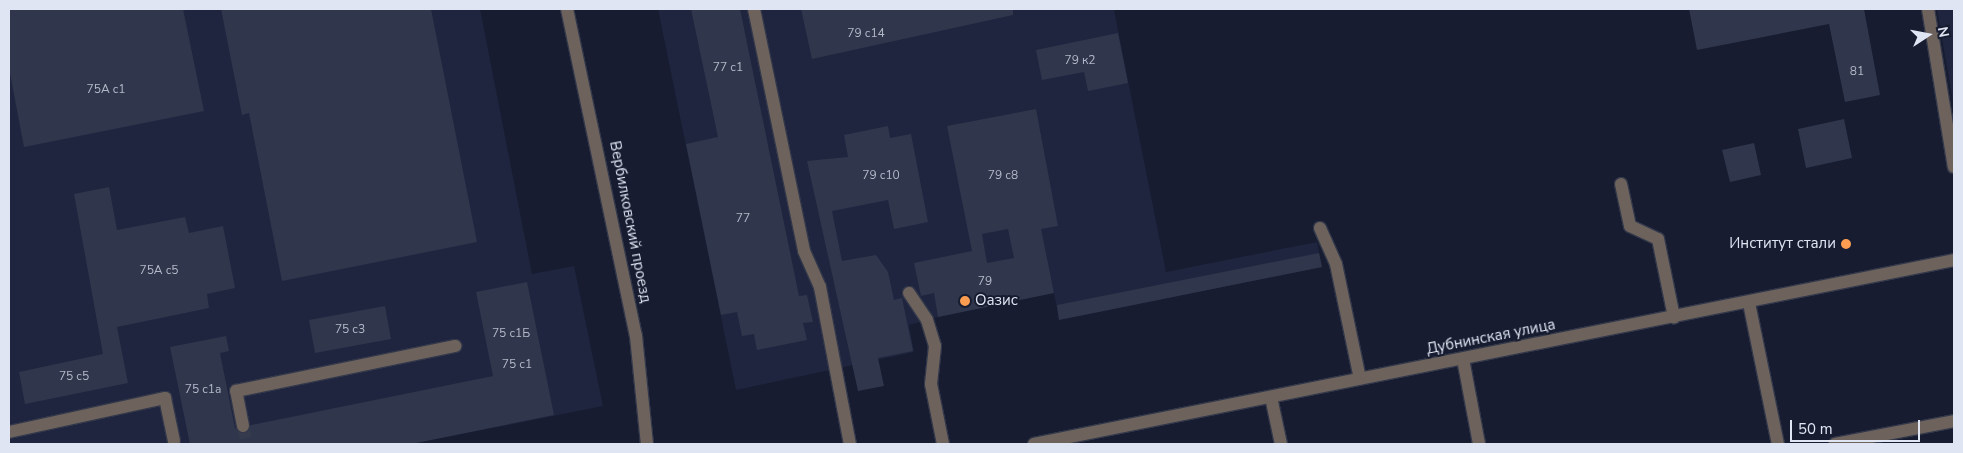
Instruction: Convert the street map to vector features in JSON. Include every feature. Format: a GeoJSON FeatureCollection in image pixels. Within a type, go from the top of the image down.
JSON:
{"type":"FeatureCollection","features":[{"type":"Feature","properties":{"kind":"street","name":"Вербилковский проезд"},"geometry":{"type":"LineString","coordinates":[[567,9],[636,336],[647,444]]}},
{"type":"Feature","properties":{"kind":"street"},"geometry":{"type":"LineString","coordinates":[[754,9],[804,251],[820,287],[850,444]]}},
{"type":"Feature","properties":{"kind":"street"},"geometry":{"type":"LineString","coordinates":[[1928,9],[1954,167]]}},
{"type":"Feature","properties":{"kind":"street"},"geometry":{"type":"LineString","coordinates":[[1621,184],[1630,226],[1658,239],[1674,317]]}},
{"type":"Feature","properties":{"kind":"street"},"geometry":{"type":"LineString","coordinates":[[1320,228],[1336,264],[1360,379]]}},
{"type":"Feature","properties":{"kind":"street","name":"Дубнинская улица"},"geometry":{"type":"LineString","coordinates":[[1034,444],[1749,303],[1954,260]]}},
{"type":"Feature","properties":{"kind":"street"},"geometry":{"type":"LineString","coordinates":[[909,293],[927,320],[935,346],[931,384],[943,444]]}},
{"type":"Feature","properties":{"kind":"street"},"geometry":{"type":"LineString","coordinates":[[1749,303],[1778,444]]}},
{"type":"Feature","properties":{"kind":"street"},"geometry":{"type":"LineString","coordinates":[[243,426],[236,391],[455,346]]}},
{"type":"Feature","properties":{"kind":"street"},"geometry":{"type":"LineString","coordinates":[[1463,359],[1480,444]]}},
{"type":"Feature","properties":{"kind":"street"},"geometry":{"type":"LineString","coordinates":[[1271,397],[1281,444]]}},
{"type":"Feature","properties":{"kind":"street"},"geometry":{"type":"LineString","coordinates":[[9,432],[165,398],[174,441]]}},
{"type":"Feature","properties":{"kind":"street"},"geometry":{"type":"LineString","coordinates":[[1834,444],[1954,420]]}},
{"type":"Feature","properties":{"kind":"shaded area"},"geometry":{"type":"Polygon","coordinates":[[[9,9],[480,9],[532,274],[574,266],[603,406],[412,444],[9,444],[9,9]]]}},
{"type":"Feature","properties":{"kind":"shaded area"},"geometry":{"type":"Polygon","coordinates":[[[658,9],[1117,9],[1114,10],[1166,272],[1317,242],[1322,267],[1059,320],[1054,293],[938,317],[909,325],[914,352],[736,390],[658,9]]]}},
{"type":"Feature","properties":{"kind":"shaded area"},"geometry":{"type":"Polygon","coordinates":[[[1937,9],[1954,9],[1954,107],[1937,9]]]}},
{"type":"Feature","properties":{"kind":"building"},"geometry":{"type":"Polygon","coordinates":[[[9,9],[183,9],[204,111],[24,147],[9,68],[9,9]]]}},
{"type":"Feature","properties":{"kind":"building"},"geometry":{"type":"Polygon","coordinates":[[[221,9],[431,9],[477,242],[282,281],[249,113],[242,115],[221,9]]]}},
{"type":"Feature","properties":{"kind":"building"},"geometry":{"type":"Polygon","coordinates":[[[691,9],[740,9],[799,296],[807,295],[813,322],[803,323],[807,340],[757,350],[754,334],[742,336],[737,312],[721,315],[686,144],[718,137],[691,9]]]}},
{"type":"Feature","properties":{"kind":"building"},"geometry":{"type":"Polygon","coordinates":[[[801,9],[1013,9],[1013,15],[812,59],[801,9]]]}},
{"type":"Feature","properties":{"kind":"building"},"geometry":{"type":"Polygon","coordinates":[[[1689,9],[1864,9],[1880,95],[1845,102],[1829,24],[1697,50],[1689,9]]]}},
{"type":"Feature","properties":{"kind":"building"},"geometry":{"type":"Polygon","coordinates":[[[1118,33],[1128,83],[1088,91],[1084,72],[1042,80],[1036,50],[1118,33]]]}},
{"type":"Feature","properties":{"kind":"building"},"geometry":{"type":"Polygon","coordinates":[[[1036,109],[1058,226],[1041,229],[1054,293],[938,317],[934,293],[921,296],[914,263],[972,251],[947,126],[1036,109]],[[1008,229],[982,234],[987,263],[1014,258],[1008,229]]]}},
{"type":"Feature","properties":{"kind":"building"},"geometry":{"type":"Polygon","coordinates":[[[1844,119],[1852,158],[1806,168],[1798,129],[1844,119]]]}},
{"type":"Feature","properties":{"kind":"building"},"geometry":{"type":"Polygon","coordinates":[[[888,126],[890,138],[911,134],[928,222],[894,229],[888,200],[832,211],[842,261],[876,255],[888,272],[894,300],[902,298],[913,351],[878,358],[884,386],[858,391],[807,161],[848,157],[844,135],[888,126]]]}},
{"type":"Feature","properties":{"kind":"building"},"geometry":{"type":"Polygon","coordinates":[[[1754,143],[1761,175],[1730,182],[1722,150],[1754,143]]]}},
{"type":"Feature","properties":{"kind":"building"},"geometry":{"type":"Polygon","coordinates":[[[109,187],[117,230],[185,217],[189,233],[223,226],[235,288],[207,294],[209,308],[117,327],[128,383],[25,404],[19,372],[103,354],[74,194],[109,187]]]}},
{"type":"Feature","properties":{"kind":"building"},"geometry":{"type":"Polygon","coordinates":[[[1319,253],[1322,267],[1059,320],[1057,305],[1319,253]]]}},
{"type":"Feature","properties":{"kind":"building"},"geometry":{"type":"Polygon","coordinates":[[[527,282],[554,415],[411,444],[190,444],[170,347],[226,336],[229,351],[220,353],[235,428],[244,434],[251,425],[493,376],[476,292],[527,282]]]}},
{"type":"Feature","properties":{"kind":"building"},"geometry":{"type":"Polygon","coordinates":[[[385,306],[391,339],[315,353],[309,320],[385,306]]]}},
{"type":"Feature","properties":{"kind":"tunnel"},"geometry":{"type":"LineString","coordinates":[[243,426],[247,444]]}},
{"type":"Feature","properties":{"kind":"place","name":"Институт стали"},"geometry":{"type":"Point","coordinates":[1846,244]}},
{"type":"Feature","properties":{"kind":"place","name":"Оазис"},"geometry":{"type":"Point","coordinates":[965,301]}}]}
